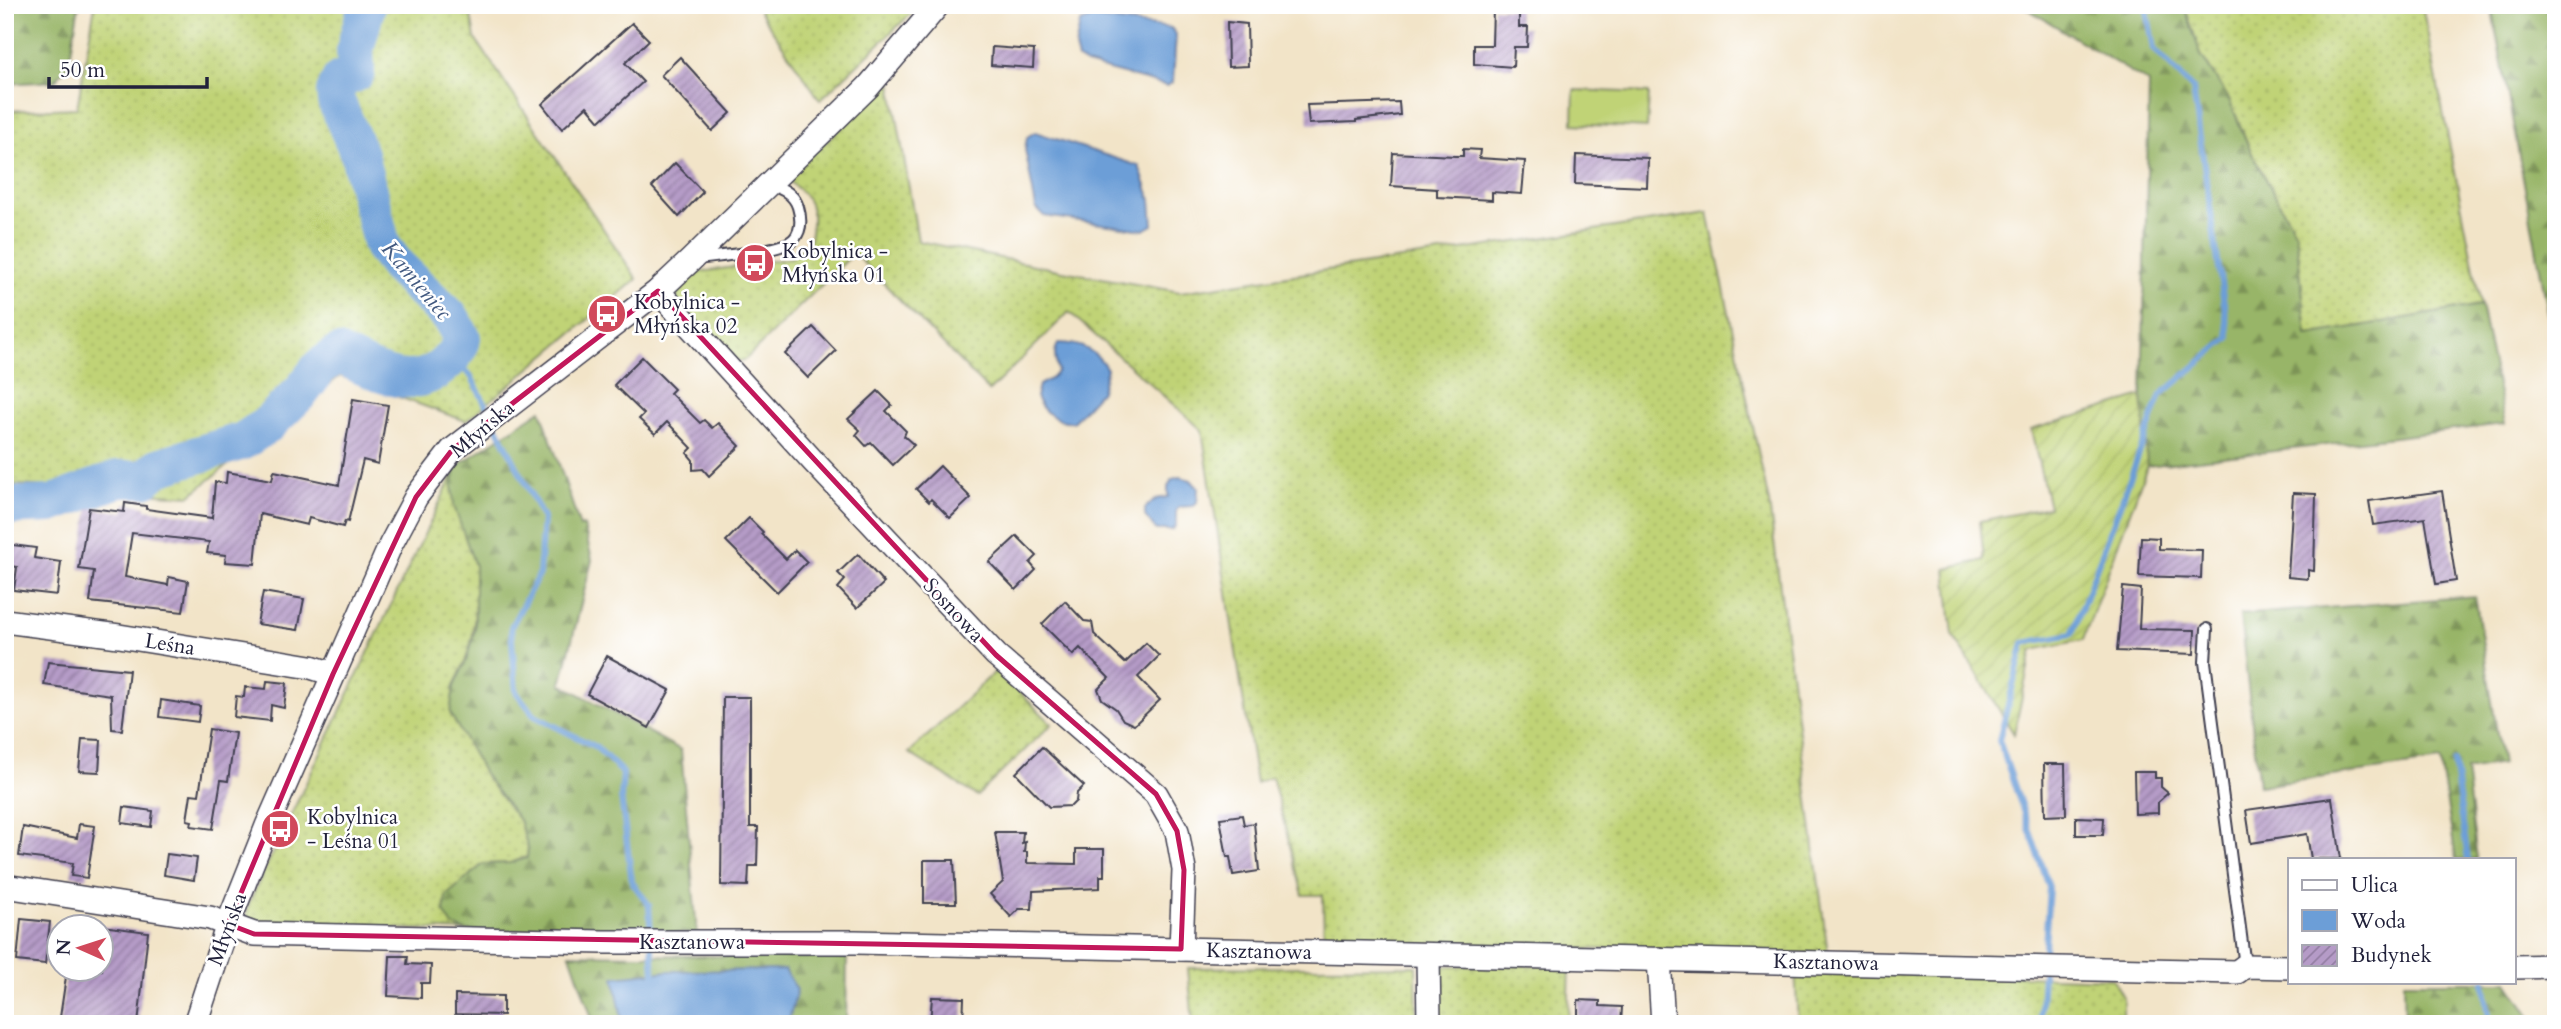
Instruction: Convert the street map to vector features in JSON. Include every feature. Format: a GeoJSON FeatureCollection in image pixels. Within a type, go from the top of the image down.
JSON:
{"type":"FeatureCollection","features":[{"type":"Feature","properties":{"kind":"street","name":"Młyńska"},"geometry":{"type":"LineString","coordinates":[[195,1024],[228,924],[332,674],[391,544],[416,497],[452,450],[658,291],[691,260],[868,86],[938,5]]}},
{"type":"Feature","properties":{"kind":"street","name":"Sosnowa"},"geometry":{"type":"LineString","coordinates":[[658,291],[996,655],[1156,794],[1177,831],[1184,870],[1181,949]]}},
{"type":"Feature","properties":{"kind":"street","name":"Leśna"},"geometry":{"type":"LineString","coordinates":[[5,621],[119,636],[311,667],[332,674]]}},
{"type":"Feature","properties":{"kind":"street","name":"Kasztanowa"},"geometry":{"type":"LineString","coordinates":[[5,886],[210,918],[254,934],[453,940],[855,942],[2237,972],[2245,966],[2288,967]]}},
{"type":"Feature","properties":{"kind":"street"},"geometry":{"type":"LineString","coordinates":[[1428,955],[1429,1024]]}},
{"type":"Feature","properties":{"kind":"street"},"geometry":{"type":"LineString","coordinates":[[1659,959],[1662,1024]]}},
{"type":"Feature","properties":{"kind":"street"},"geometry":{"type":"LineString","coordinates":[[2516,967],[2556,966]]}},
{"type":"Feature","properties":{"kind":"lane"},"geometry":{"type":"LineString","coordinates":[[691,260],[784,246],[796,237],[801,218],[795,200],[781,187],[766,185]]}},
{"type":"Feature","properties":{"kind":"lane"},"geometry":{"type":"LineString","coordinates":[[2207,629],[2205,662],[2245,966]]}},
{"type":"Feature","properties":{"kind":"highlighted area"},"geometry":{"type":"Polygon","coordinates":[[[658,291],[996,655],[1156,794],[1177,831],[1184,870],[1181,949],[254,934],[228,924],[333,674],[416,497],[452,450],[658,291]]]}},
{"type":"Feature","properties":{"kind":"green space"},"geometry":{"type":"Polygon","coordinates":[[[13,5],[79,5],[69,64],[55,81],[5,84],[13,5]]]}},
{"type":"Feature","properties":{"kind":"green space"},"geometry":{"type":"Polygon","coordinates":[[[95,5],[469,5],[475,38],[637,279],[466,421],[340,376],[189,496],[5,484],[5,111],[77,108],[95,5]]]}},
{"type":"Feature","properties":{"kind":"green space"},"geometry":{"type":"Polygon","coordinates":[[[762,5],[920,5],[820,100],[759,11],[762,5]]]}},
{"type":"Feature","properties":{"kind":"green space"},"geometry":{"type":"Polygon","coordinates":[[[2021,5],[2184,5],[2201,55],[2229,99],[2251,152],[2296,233],[2307,335],[2481,305],[2505,424],[2147,466],[2142,396],[2149,83],[2021,5]]]}},
{"type":"Feature","properties":{"kind":"green space"},"geometry":{"type":"Polygon","coordinates":[[[2184,5],[2422,5],[2481,305],[2307,336],[2296,233],[2251,152],[2229,99],[2201,55],[2184,5]]]}},
{"type":"Feature","properties":{"kind":"green space"},"geometry":{"type":"Polygon","coordinates":[[[2491,5],[2556,5],[2556,355],[2491,5]]]}},
{"type":"Feature","properties":{"kind":"green space"},"geometry":{"type":"Polygon","coordinates":[[[891,82],[918,241],[1180,292],[1708,213],[1769,503],[1828,954],[1324,943],[1323,895],[1303,895],[1272,777],[1256,783],[1202,430],[1069,312],[989,391],[854,253],[746,359],[738,362],[677,300],[677,286],[689,274],[791,258],[809,243],[812,221],[810,205],[802,192],[785,179],[891,82]]]}},
{"type":"Feature","properties":{"kind":"green space"},"geometry":{"type":"Polygon","coordinates":[[[1574,90],[1649,93],[1647,128],[1573,124],[1574,90]]]}},
{"type":"Feature","properties":{"kind":"green space"},"geometry":{"type":"Polygon","coordinates":[[[2142,396],[2147,466],[2083,640],[2032,650],[2014,734],[1953,635],[1946,569],[1984,560],[1980,521],[2049,507],[2031,430],[2142,396]]]}},
{"type":"Feature","properties":{"kind":"green space"},"geometry":{"type":"Polygon","coordinates":[[[541,410],[580,527],[584,526],[592,560],[561,684],[681,750],[697,933],[466,931],[453,926],[444,912],[446,896],[483,864],[510,863],[527,858],[528,847],[519,820],[486,777],[450,713],[454,686],[466,661],[475,629],[475,566],[454,506],[452,485],[457,466],[541,410]]]}},
{"type":"Feature","properties":{"kind":"green space"},"geometry":{"type":"Polygon","coordinates":[[[457,466],[454,495],[459,518],[472,551],[475,575],[472,641],[454,686],[486,777],[519,820],[528,847],[527,857],[510,863],[483,864],[466,931],[250,923],[246,918],[249,903],[457,466]]]}},
{"type":"Feature","properties":{"kind":"green space"},"geometry":{"type":"Polygon","coordinates":[[[2475,596],[2502,764],[2466,770],[2477,858],[2456,858],[2440,761],[2259,786],[2240,615],[2475,596]]]}},
{"type":"Feature","properties":{"kind":"green space"},"geometry":{"type":"Polygon","coordinates":[[[997,670],[1052,724],[977,796],[909,753],[997,670]]]}},
{"type":"Feature","properties":{"kind":"green space"},"geometry":{"type":"Polygon","coordinates":[[[570,954],[847,958],[846,1024],[594,1024],[570,954]]]}},
{"type":"Feature","properties":{"kind":"green space"},"geometry":{"type":"Polygon","coordinates":[[[1570,965],[1568,1024],[1437,1024],[1437,966],[1570,965]]]}},
{"type":"Feature","properties":{"kind":"green space"},"geometry":{"type":"Polygon","coordinates":[[[1416,966],[1417,1024],[1193,1024],[1188,968],[1416,966]]]}},
{"type":"Feature","properties":{"kind":"green space"},"geometry":{"type":"Polygon","coordinates":[[[1795,969],[2113,979],[2123,997],[2123,1024],[1798,1024],[1795,969]]]}},
{"type":"Feature","properties":{"kind":"green space"},"geometry":{"type":"Polygon","coordinates":[[[2404,984],[2509,984],[2536,1024],[2405,1024],[2404,984]]]}},
{"type":"Feature","properties":{"kind":"water"},"geometry":{"type":"Polygon","coordinates":[[[1093,18],[1171,28],[1176,34],[1173,82],[1167,86],[1086,64],[1078,59],[1075,48],[1080,23],[1093,18]]]}},
{"type":"Feature","properties":{"kind":"water"},"geometry":{"type":"Polygon","coordinates":[[[1035,132],[1139,166],[1151,200],[1153,225],[1144,230],[1044,216],[1036,208],[1025,149],[1027,137],[1035,132]]]}},
{"type":"Feature","properties":{"kind":"water"},"geometry":{"type":"Polygon","coordinates":[[[1059,343],[1087,349],[1098,357],[1107,369],[1101,391],[1073,422],[1051,415],[1042,408],[1036,397],[1039,385],[1058,371],[1055,353],[1059,343]]]}},
{"type":"Feature","properties":{"kind":"water"},"geometry":{"type":"Polygon","coordinates":[[[1180,477],[1191,480],[1198,488],[1197,502],[1193,506],[1179,507],[1176,511],[1176,525],[1172,530],[1156,530],[1145,516],[1145,508],[1156,499],[1168,497],[1168,487],[1172,479],[1180,477]]]}},
{"type":"Feature","properties":{"kind":"water"},"geometry":{"type":"Polygon","coordinates":[[[785,970],[797,990],[788,1024],[623,1024],[614,977],[668,971],[785,970]]]}},
{"type":"Feature","properties":{"kind":"building"},"geometry":{"type":"Polygon","coordinates":[[[1493,8],[1519,9],[1519,27],[1528,27],[1527,47],[1514,47],[1513,67],[1474,64],[1474,45],[1492,45],[1493,8]]]}},
{"type":"Feature","properties":{"kind":"building"},"geometry":{"type":"Polygon","coordinates":[[[1227,22],[1247,24],[1248,66],[1228,67],[1227,22]]]}},
{"type":"Feature","properties":{"kind":"building"},"geometry":{"type":"Polygon","coordinates":[[[632,23],[649,40],[625,63],[643,82],[600,121],[587,106],[562,129],[542,104],[632,23]]]}},
{"type":"Feature","properties":{"kind":"building"},"geometry":{"type":"Polygon","coordinates":[[[992,47],[1034,50],[1033,68],[991,65],[992,47]]]}},
{"type":"Feature","properties":{"kind":"building"},"geometry":{"type":"Polygon","coordinates":[[[680,57],[731,113],[712,131],[661,75],[680,57]]]}},
{"type":"Feature","properties":{"kind":"building"},"geometry":{"type":"Polygon","coordinates":[[[1399,102],[1400,115],[1356,122],[1309,124],[1307,105],[1399,102]]]}},
{"type":"Feature","properties":{"kind":"building"},"geometry":{"type":"Polygon","coordinates":[[[1463,149],[1480,150],[1479,158],[1525,161],[1522,194],[1492,192],[1492,200],[1437,197],[1437,189],[1391,186],[1393,153],[1463,156],[1463,149]]]}},
{"type":"Feature","properties":{"kind":"building"},"geometry":{"type":"Polygon","coordinates":[[[1576,155],[1648,158],[1647,187],[1575,184],[1576,155]]]}},
{"type":"Feature","properties":{"kind":"building"},"geometry":{"type":"Polygon","coordinates":[[[675,163],[703,192],[679,217],[652,187],[675,163]]]}},
{"type":"Feature","properties":{"kind":"building"},"geometry":{"type":"Polygon","coordinates":[[[813,327],[836,351],[808,378],[785,354],[813,327]]]}},
{"type":"Feature","properties":{"kind":"building"},"geometry":{"type":"Polygon","coordinates":[[[642,357],[674,389],[670,393],[700,423],[704,420],[712,428],[718,423],[740,446],[709,476],[703,469],[693,470],[693,460],[687,453],[692,448],[667,422],[655,434],[639,419],[644,414],[614,385],[642,357]]]}},
{"type":"Feature","properties":{"kind":"building"},"geometry":{"type":"Polygon","coordinates":[[[878,391],[892,405],[886,411],[906,431],[904,436],[914,445],[893,465],[871,442],[866,446],[856,435],[860,430],[848,419],[878,391]]]}},
{"type":"Feature","properties":{"kind":"building"},"geometry":{"type":"Polygon","coordinates":[[[353,399],[388,405],[378,464],[363,460],[348,522],[345,521],[343,527],[309,518],[307,525],[260,514],[255,564],[225,562],[226,555],[207,553],[209,542],[132,533],[125,577],[168,585],[169,577],[188,581],[183,612],[90,602],[94,571],[79,569],[89,508],[124,512],[125,503],[146,506],[146,509],[212,518],[215,482],[226,483],[227,472],[272,480],[274,471],[339,485],[353,399]]]}},
{"type":"Feature","properties":{"kind":"building"},"geometry":{"type":"Polygon","coordinates":[[[940,466],[971,498],[950,518],[931,499],[929,502],[916,489],[940,466]]]}},
{"type":"Feature","properties":{"kind":"building"},"geometry":{"type":"Polygon","coordinates":[[[2442,491],[2456,581],[2436,584],[2425,518],[2373,525],[2369,501],[2442,491]]]}},
{"type":"Feature","properties":{"kind":"building"},"geometry":{"type":"Polygon","coordinates":[[[2293,493],[2316,494],[2314,571],[2308,570],[2308,579],[2288,577],[2293,493]]]}},
{"type":"Feature","properties":{"kind":"building"},"geometry":{"type":"Polygon","coordinates":[[[749,518],[786,559],[795,550],[807,562],[777,592],[726,541],[749,518]]]}},
{"type":"Feature","properties":{"kind":"building"},"geometry":{"type":"Polygon","coordinates":[[[1017,536],[1037,556],[1030,563],[1036,570],[1016,590],[989,562],[1017,536]]]}},
{"type":"Feature","properties":{"kind":"building"},"geometry":{"type":"Polygon","coordinates":[[[2141,537],[2159,538],[2159,549],[2202,550],[2201,578],[2139,576],[2141,537]]]}},
{"type":"Feature","properties":{"kind":"building"},"geometry":{"type":"Polygon","coordinates":[[[5,544],[36,548],[34,558],[61,562],[57,595],[14,590],[17,567],[5,565],[5,544]]]}},
{"type":"Feature","properties":{"kind":"building"},"geometry":{"type":"Polygon","coordinates":[[[858,554],[884,583],[857,608],[838,588],[845,580],[838,573],[858,554]]]}},
{"type":"Feature","properties":{"kind":"building"},"geometry":{"type":"Polygon","coordinates":[[[2123,587],[2141,589],[2139,629],[2195,630],[2194,654],[2117,651],[2123,587]]]}},
{"type":"Feature","properties":{"kind":"building"},"geometry":{"type":"Polygon","coordinates":[[[263,592],[304,599],[298,630],[257,624],[263,592]]]}},
{"type":"Feature","properties":{"kind":"building"},"geometry":{"type":"Polygon","coordinates":[[[1065,601],[1084,621],[1092,622],[1094,634],[1125,663],[1146,643],[1159,656],[1138,677],[1160,700],[1134,725],[1123,720],[1116,709],[1102,699],[1098,689],[1109,678],[1080,648],[1073,655],[1042,624],[1065,601]]]}},
{"type":"Feature","properties":{"kind":"building"},"geometry":{"type":"Polygon","coordinates":[[[607,656],[670,690],[649,728],[587,694],[607,656]]]}},
{"type":"Feature","properties":{"kind":"building"},"geometry":{"type":"Polygon","coordinates":[[[48,662],[129,670],[122,730],[112,729],[111,695],[44,685],[48,662]]]}},
{"type":"Feature","properties":{"kind":"building"},"geometry":{"type":"Polygon","coordinates":[[[267,681],[287,683],[284,708],[271,705],[270,721],[234,717],[236,696],[244,697],[245,687],[266,689],[267,681]]]}},
{"type":"Feature","properties":{"kind":"building"},"geometry":{"type":"Polygon","coordinates":[[[723,697],[750,697],[750,827],[758,827],[757,866],[749,866],[748,886],[721,885],[723,697]]]}},
{"type":"Feature","properties":{"kind":"building"},"geometry":{"type":"Polygon","coordinates":[[[161,700],[200,706],[198,722],[159,717],[161,700]]]}},
{"type":"Feature","properties":{"kind":"building"},"geometry":{"type":"Polygon","coordinates":[[[209,729],[235,733],[228,781],[221,780],[213,829],[191,826],[192,821],[187,820],[191,794],[199,795],[209,729]]]}},
{"type":"Feature","properties":{"kind":"building"},"geometry":{"type":"Polygon","coordinates":[[[82,739],[101,740],[99,772],[79,771],[82,739]]]}},
{"type":"Feature","properties":{"kind":"building"},"geometry":{"type":"Polygon","coordinates":[[[1042,747],[1084,786],[1071,806],[1049,807],[1016,773],[1042,747]]]}},
{"type":"Feature","properties":{"kind":"building"},"geometry":{"type":"Polygon","coordinates":[[[2044,764],[2065,764],[2066,815],[2045,816],[2044,764]]]}},
{"type":"Feature","properties":{"kind":"building"},"geometry":{"type":"Polygon","coordinates":[[[2134,772],[2155,772],[2155,778],[2161,778],[2161,787],[2168,793],[2158,802],[2158,813],[2135,814],[2134,772]]]}},
{"type":"Feature","properties":{"kind":"building"},"geometry":{"type":"Polygon","coordinates":[[[2332,798],[2341,858],[2311,858],[2307,834],[2251,843],[2246,810],[2332,798]]]}},
{"type":"Feature","properties":{"kind":"building"},"geometry":{"type":"Polygon","coordinates":[[[124,807],[153,811],[151,827],[122,823],[124,807]]]}},
{"type":"Feature","properties":{"kind":"building"},"geometry":{"type":"Polygon","coordinates":[[[1242,815],[1244,825],[1254,823],[1259,871],[1233,875],[1220,818],[1242,815]]]}},
{"type":"Feature","properties":{"kind":"building"},"geometry":{"type":"Polygon","coordinates":[[[2076,817],[2104,818],[2103,835],[2076,835],[2076,817]]]}},
{"type":"Feature","properties":{"kind":"building"},"geometry":{"type":"Polygon","coordinates":[[[79,824],[95,826],[87,878],[71,876],[73,863],[19,856],[23,827],[77,838],[79,824]]]}},
{"type":"Feature","properties":{"kind":"building"},"geometry":{"type":"Polygon","coordinates":[[[995,832],[1023,832],[1022,843],[1025,842],[1027,863],[1076,864],[1076,849],[1104,849],[1104,876],[1100,876],[1100,888],[1033,891],[1032,909],[1019,909],[1011,917],[990,894],[1003,882],[995,832]]]}},
{"type":"Feature","properties":{"kind":"building"},"geometry":{"type":"Polygon","coordinates":[[[167,854],[197,858],[194,880],[164,875],[167,854]]]}},
{"type":"Feature","properties":{"kind":"building"},"geometry":{"type":"Polygon","coordinates":[[[924,860],[954,860],[956,903],[924,903],[924,860]]]}},
{"type":"Feature","properties":{"kind":"building"},"geometry":{"type":"Polygon","coordinates":[[[21,919],[46,922],[45,964],[17,961],[21,919]]]}},
{"type":"Feature","properties":{"kind":"building"},"geometry":{"type":"Polygon","coordinates":[[[116,928],[148,932],[138,1024],[59,1024],[65,984],[116,984],[116,928]]]}},
{"type":"Feature","properties":{"kind":"building"},"geometry":{"type":"Polygon","coordinates":[[[390,956],[408,956],[407,964],[431,965],[430,983],[421,983],[421,998],[388,996],[390,956]]]}},
{"type":"Feature","properties":{"kind":"building"},"geometry":{"type":"Polygon","coordinates":[[[455,995],[503,996],[503,1015],[455,1014],[455,995]]]}},
{"type":"Feature","properties":{"kind":"building"},"geometry":{"type":"Polygon","coordinates":[[[932,997],[964,998],[963,1024],[930,1024],[932,997]]]}},
{"type":"Feature","properties":{"kind":"building"},"geometry":{"type":"Polygon","coordinates":[[[1578,1000],[1600,1001],[1600,1006],[1622,1007],[1621,1024],[1578,1024],[1578,1000]]]}},
{"type":"Feature","properties":{"kind":"waterway","name":"Kamieniec"},"geometry":{"type":"LineString","coordinates":[[5,506],[51,504],[118,479],[144,479],[158,467],[243,441],[267,425],[301,392],[320,367],[338,354],[364,367],[405,379],[432,374],[456,353],[462,338],[451,318],[397,266],[382,246],[359,154],[336,101],[335,92],[340,80],[356,73],[355,49],[367,5]]}},
{"type":"Feature","properties":{"kind":"waterway"},"geometry":{"type":"LineString","coordinates":[[2044,962],[2049,887],[1999,740],[2024,643],[2072,634],[2161,395],[2229,338],[2193,89],[2154,49],[2146,5]]}},
{"type":"Feature","properties":{"kind":"waterway"},"geometry":{"type":"LineString","coordinates":[[451,358],[471,376],[490,413]]}},
{"type":"Feature","properties":{"kind":"waterway"},"geometry":{"type":"LineString","coordinates":[[495,423],[543,518],[539,574],[511,627],[516,692],[535,716],[596,747],[623,773],[621,797],[632,882],[649,905],[651,936]]}},
{"type":"Feature","properties":{"kind":"waterway"},"geometry":{"type":"LineString","coordinates":[[2454,762],[2468,858]]}},
{"type":"Feature","properties":{"kind":"waterway"},"geometry":{"type":"LineString","coordinates":[[652,947],[654,973]]}},
{"type":"Feature","properties":{"kind":"waterway"},"geometry":{"type":"LineString","coordinates":[[2040,1024],[2043,973]]}},
{"type":"Feature","properties":{"kind":"waterway"},"geometry":{"type":"LineString","coordinates":[[2484,984],[2490,1024]]}},
{"type":"Feature","properties":{"kind":"place","name":"Kobylnica - Młyńska 01"},"geometry":{"type":"Point","coordinates":[755,263]}},
{"type":"Feature","properties":{"kind":"place","name":"Kobylnica - Młyńska 02"},"geometry":{"type":"Point","coordinates":[607,314]}},
{"type":"Feature","properties":{"kind":"place","name":"Kobylnica - Leśna 01"},"geometry":{"type":"Point","coordinates":[280,829]}}]}
